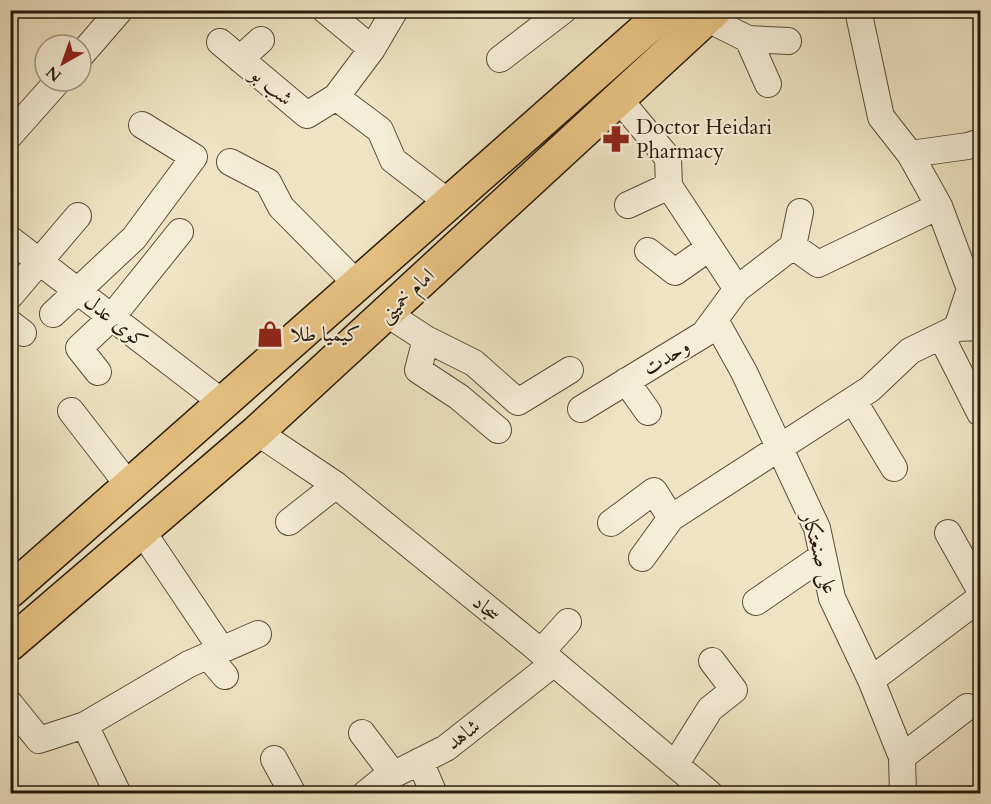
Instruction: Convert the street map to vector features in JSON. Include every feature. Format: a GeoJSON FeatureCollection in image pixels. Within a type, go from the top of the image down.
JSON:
{"type":"FeatureCollection","features":[{"type":"Feature","properties":{"kind":"main road","name":"امام خمینی"},"geometry":{"type":"LineString","coordinates":[[10,591],[667,10]]}},
{"type":"Feature","properties":{"kind":"main road","name":"امام خمینی"},"geometry":{"type":"LineString","coordinates":[[10,644],[258,432],[711,14]]}},
{"type":"Feature","properties":{"kind":"main road"},"geometry":{"type":"LineString","coordinates":[[223,403],[258,432]]}},
{"type":"Feature","properties":{"kind":"street"},"geometry":{"type":"LineString","coordinates":[[93,41],[120,10]]}},
{"type":"Feature","properties":{"kind":"street"},"geometry":{"type":"LineString","coordinates":[[325,10],[372,49]]}},
{"type":"Feature","properties":{"kind":"street","name":"شب بو"},"geometry":{"type":"LineString","coordinates":[[220,42],[307,116],[336,97],[372,49],[395,10]]}},
{"type":"Feature","properties":{"kind":"street"},"geometry":{"type":"LineString","coordinates":[[500,59],[564,10]]}},
{"type":"Feature","properties":{"kind":"street"},"geometry":{"type":"LineString","coordinates":[[858,10],[881,117],[910,154],[939,206],[970,289],[960,330],[981,413]]}},
{"type":"Feature","properties":{"kind":"street"},"geometry":{"type":"LineString","coordinates":[[711,14],[748,39],[788,41]]}},
{"type":"Feature","properties":{"kind":"street"},"geometry":{"type":"LineString","coordinates":[[748,39],[768,84]]}},
{"type":"Feature","properties":{"kind":"street"},"geometry":{"type":"LineString","coordinates":[[240,59],[261,40]]}},
{"type":"Feature","properties":{"kind":"street"},"geometry":{"type":"LineString","coordinates":[[10,135],[47,93]]}},
{"type":"Feature","properties":{"kind":"street"},"geometry":{"type":"LineString","coordinates":[[336,97],[380,130],[393,160],[449,203]]}},
{"type":"Feature","properties":{"kind":"street"},"geometry":{"type":"LineString","coordinates":[[619,99],[668,158],[669,186],[737,290]]}},
{"type":"Feature","properties":{"kind":"street"},"geometry":{"type":"LineString","coordinates":[[53,314],[134,238],[194,157],[142,125]]}},
{"type":"Feature","properties":{"kind":"street"},"geometry":{"type":"LineString","coordinates":[[910,154],[981,142]]}},
{"type":"Feature","properties":{"kind":"street"},"geometry":{"type":"LineString","coordinates":[[230,162],[268,182],[281,207],[357,284]]}},
{"type":"Feature","properties":{"kind":"street"},"geometry":{"type":"LineString","coordinates":[[628,205],[669,186]]}},
{"type":"Feature","properties":{"kind":"street"},"geometry":{"type":"LineString","coordinates":[[800,212],[793,246],[818,264],[939,206]]}},
{"type":"Feature","properties":{"kind":"street"},"geometry":{"type":"LineString","coordinates":[[10,296],[78,216]]}},
{"type":"Feature","properties":{"kind":"street"},"geometry":{"type":"LineString","coordinates":[[98,372],[79,348],[111,318],[180,232]]}},
{"type":"Feature","properties":{"kind":"street","name":"کوی عدل"},"geometry":{"type":"LineString","coordinates":[[10,239],[223,403]]}},
{"type":"Feature","properties":{"kind":"street","name":"وحدت"},"geometry":{"type":"LineString","coordinates":[[581,409],[704,334],[737,290],[793,246]]}},
{"type":"Feature","properties":{"kind":"street"},"geometry":{"type":"LineString","coordinates":[[648,251],[675,272],[709,248]]}},
{"type":"Feature","properties":{"kind":"street"},"geometry":{"type":"LineString","coordinates":[[387,313],[426,339],[474,363],[518,402],[570,370]]}},
{"type":"Feature","properties":{"kind":"street","name":"علی صنعتکار"},"geometry":{"type":"LineString","coordinates":[[715,320],[744,372],[817,528],[832,598],[871,680],[902,757],[903,794]]}},
{"type":"Feature","properties":{"kind":"street"},"geometry":{"type":"LineString","coordinates":[[642,558],[671,518],[870,389],[910,351],[960,330]]}},
{"type":"Feature","properties":{"kind":"street"},"geometry":{"type":"LineString","coordinates":[[426,339],[418,370],[459,397],[498,430]]}},
{"type":"Feature","properties":{"kind":"street"},"geometry":{"type":"LineString","coordinates":[[626,381],[648,411]]}},
{"type":"Feature","properties":{"kind":"street"},"geometry":{"type":"LineString","coordinates":[[853,400],[894,468]]}},
{"type":"Feature","properties":{"kind":"street"},"geometry":{"type":"LineString","coordinates":[[71,411],[129,486]]}},
{"type":"Feature","properties":{"kind":"street","name":"سجاد"},"geometry":{"type":"LineString","coordinates":[[258,432],[336,485],[548,658],[675,765],[702,791]]}},
{"type":"Feature","properties":{"kind":"street"},"geometry":{"type":"LineString","coordinates":[[289,522],[336,485]]}},
{"type":"Feature","properties":{"kind":"street"},"geometry":{"type":"LineString","coordinates":[[611,523],[654,491],[671,518]]}},
{"type":"Feature","properties":{"kind":"street"},"geometry":{"type":"LineString","coordinates":[[142,531],[215,653],[225,676]]}},
{"type":"Feature","properties":{"kind":"street"},"geometry":{"type":"LineString","coordinates":[[948,533],[981,590]]}},
{"type":"Feature","properties":{"kind":"street"},"geometry":{"type":"LineString","coordinates":[[756,602],[823,556]]}},
{"type":"Feature","properties":{"kind":"street"},"geometry":{"type":"LineString","coordinates":[[871,680],[981,598]]}},
{"type":"Feature","properties":{"kind":"street","name":"شاهد"},"geometry":{"type":"LineString","coordinates":[[365,794],[393,774],[446,748],[548,658],[568,622]]}},
{"type":"Feature","properties":{"kind":"street"},"geometry":{"type":"LineString","coordinates":[[10,704],[39,740],[85,725],[189,664],[258,633]]}},
{"type":"Feature","properties":{"kind":"street"},"geometry":{"type":"LineString","coordinates":[[675,765],[710,709],[734,690],[712,661]]}},
{"type":"Feature","properties":{"kind":"street"},"geometry":{"type":"LineString","coordinates":[[902,757],[967,707]]}},
{"type":"Feature","properties":{"kind":"street"},"geometry":{"type":"LineString","coordinates":[[85,725],[118,794]]}},
{"type":"Feature","properties":{"kind":"street"},"geometry":{"type":"LineString","coordinates":[[362,734],[393,774]]}},
{"type":"Feature","properties":{"kind":"street"},"geometry":{"type":"LineString","coordinates":[[274,759],[293,794]]}},
{"type":"Feature","properties":{"kind":"street"},"geometry":{"type":"LineString","coordinates":[[420,761],[434,794]]}},
{"type":"Feature","properties":{"kind":"place","name":"Doctor Heidari Pharmacy"},"geometry":{"type":"Point","coordinates":[616,139]}},
{"type":"Feature","properties":{"kind":"place","name":"کیمیا طلا"},"geometry":{"type":"Point","coordinates":[270,334]}}]}
